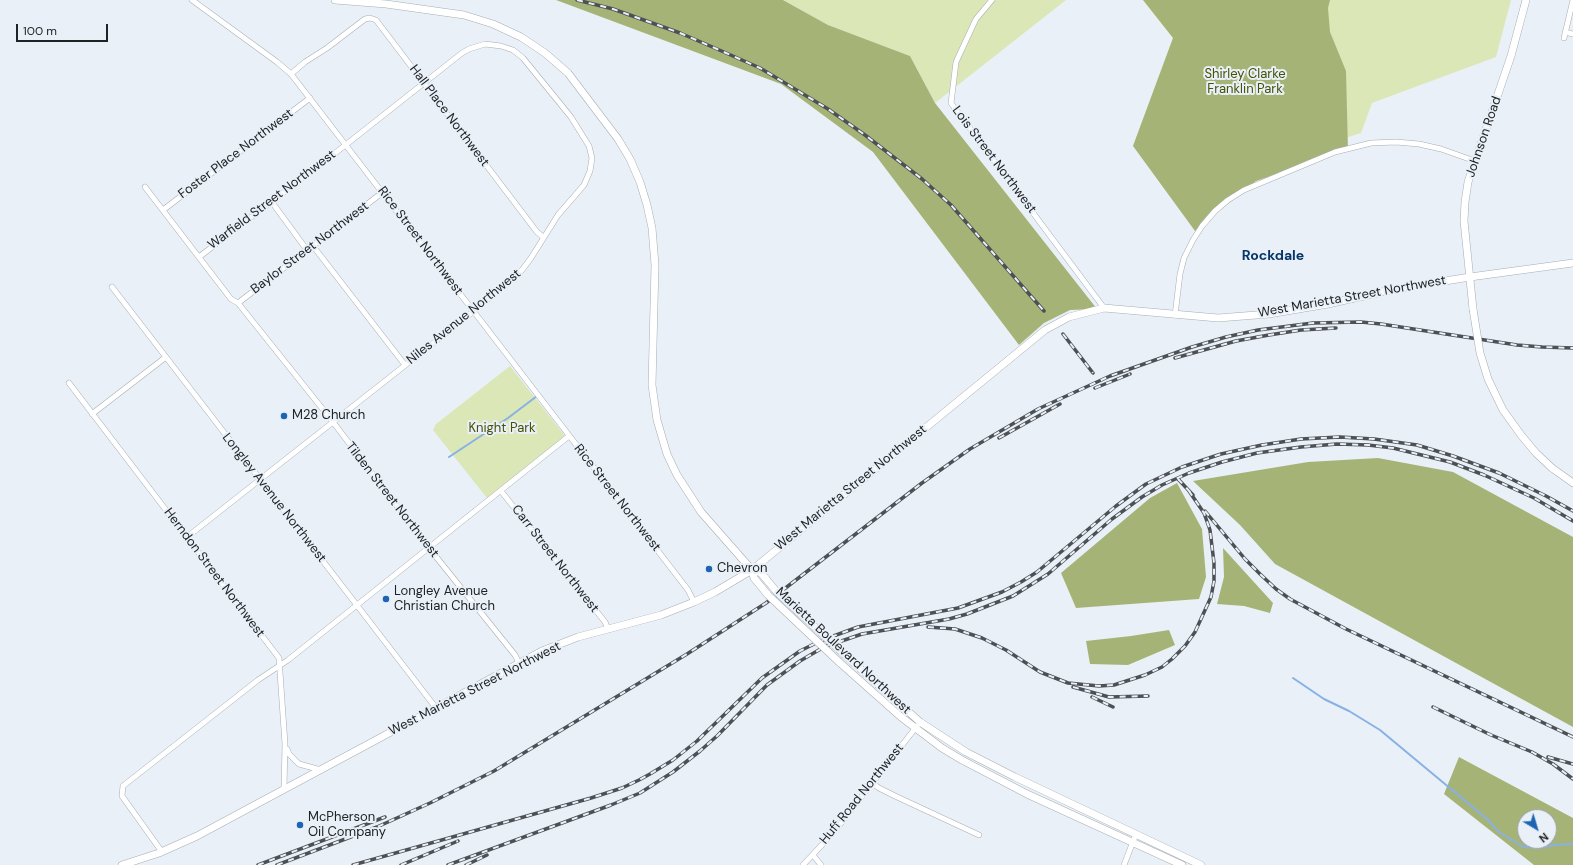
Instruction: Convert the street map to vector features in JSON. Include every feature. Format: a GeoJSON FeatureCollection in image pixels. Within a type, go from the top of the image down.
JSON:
{"type":"FeatureCollection","features":[{"type":"Feature","properties":{"kind":"street","name":"Rice Street Northwest"},"geometry":{"type":"LineString","coordinates":[[192,0],[277,62],[291,74],[686,586],[694,602]]}},
{"type":"Feature","properties":{"kind":"street","name":"Marietta Boulevard Northwest"},"geometry":{"type":"LineString","coordinates":[[335,0],[386,4],[464,15],[493,24],[520,37],[545,53],[568,73],[618,139],[640,182],[647,205],[652,228],[655,265],[652,384],[657,420],[667,454],[677,475],[697,506],[752,570],[760,573],[777,592],[917,725],[987,763],[1201,865]]}},
{"type":"Feature","properties":{"kind":"street","name":"Lois Street Northwest"},"geometry":{"type":"LineString","coordinates":[[992,0],[976,19],[956,62],[951,103],[1104,308]]}},
{"type":"Feature","properties":{"kind":"street","name":"Johnson Road"},"geometry":{"type":"LineString","coordinates":[[1526,0],[1511,56],[1468,182],[1464,202],[1464,221],[1473,309],[1480,353],[1488,379],[1503,410],[1521,435],[1536,453],[1552,468],[1573,483]]}},
{"type":"Feature","properties":{"kind":"street"},"geometry":{"type":"LineString","coordinates":[[1564,38],[1573,0]]}},
{"type":"Feature","properties":{"kind":"street","name":"Hall Place Northwest"},"geometry":{"type":"LineString","coordinates":[[291,74],[305,62],[365,19],[370,18],[376,20],[537,232],[543,237]]}},
{"type":"Feature","properties":{"kind":"street"},"geometry":{"type":"LineString","coordinates":[[1565,32],[1573,34]]}},
{"type":"Feature","properties":{"kind":"street","name":"Niles Avenue Northwest"},"geometry":{"type":"LineString","coordinates":[[187,537],[405,366],[474,311],[522,270],[558,215],[584,185],[590,171],[592,158],[589,146],[571,117],[524,58],[513,50],[501,46],[485,44],[469,49],[346,144]]}},
{"type":"Feature","properties":{"kind":"street","name":"Foster Place Northwest"},"geometry":{"type":"LineString","coordinates":[[162,210],[310,98]]}},
{"type":"Feature","properties":{"kind":"street"},"geometry":{"type":"LineString","coordinates":[[1175,315],[1180,274],[1184,258],[1193,240],[1202,226],[1215,211],[1228,200],[1244,190],[1335,152],[1371,143],[1396,142],[1419,144],[1441,149],[1475,161]]}},
{"type":"Feature","properties":{"kind":"street","name":"Warfield Street Northwest"},"geometry":{"type":"LineString","coordinates":[[199,256],[346,144]]}},
{"type":"Feature","properties":{"kind":"street","name":"Tilden Street Northwest"},"geometry":{"type":"LineString","coordinates":[[145,187],[231,299],[238,303],[333,422],[429,548],[515,655],[519,663]]}},
{"type":"Feature","properties":{"kind":"street","name":"Baylor Street Northwest"},"geometry":{"type":"LineString","coordinates":[[238,303],[383,192]]}},
{"type":"Feature","properties":{"kind":"street"},"geometry":{"type":"LineString","coordinates":[[271,201],[306,250]]}},
{"type":"Feature","properties":{"kind":"street"},"geometry":{"type":"LineString","coordinates":[[313,246],[405,366]]}},
{"type":"Feature","properties":{"kind":"street","name":"West Marietta Street Northwest"},"geometry":{"type":"LineString","coordinates":[[122,865],[162,852],[197,836],[519,663],[560,643],[660,615],[715,592],[752,570],[1045,330],[1069,317],[1104,308],[1218,318],[1269,314],[1328,304],[1395,289],[1573,263]]}},
{"type":"Feature","properties":{"kind":"street","name":"Longley Avenue Northwest"},"geometry":{"type":"LineString","coordinates":[[112,287],[436,708]]}},
{"type":"Feature","properties":{"kind":"street"},"geometry":{"type":"LineString","coordinates":[[92,414],[166,357]]}},
{"type":"Feature","properties":{"kind":"street","name":"Herndon Street Northwest"},"geometry":{"type":"LineString","coordinates":[[69,383],[279,658],[285,744],[284,789]]}},
{"type":"Feature","properties":{"kind":"street"},"geometry":{"type":"LineString","coordinates":[[162,852],[122,796],[123,786],[258,680],[286,661],[570,436]]}},
{"type":"Feature","properties":{"kind":"street","name":"Carr Street Northwest"},"geometry":{"type":"LineString","coordinates":[[501,490],[605,622],[608,629]]}},
{"type":"Feature","properties":{"kind":"street"},"geometry":{"type":"LineString","coordinates":[[752,570],[754,578],[768,595],[839,662],[878,698],[917,725],[942,748],[998,780],[1182,865]]}},
{"type":"Feature","properties":{"kind":"street","name":"Huff Road Northwest"},"geometry":{"type":"LineString","coordinates":[[803,865],[834,831],[917,725]]}},
{"type":"Feature","properties":{"kind":"street"},"geometry":{"type":"LineString","coordinates":[[285,744],[288,754],[294,761],[301,765],[321,770]]}},
{"type":"Feature","properties":{"kind":"street"},"geometry":{"type":"LineString","coordinates":[[872,783],[890,794],[979,835]]}},
{"type":"Feature","properties":{"kind":"street"},"geometry":{"type":"LineString","coordinates":[[1124,865],[1136,834]]}},
{"type":"Feature","properties":{"kind":"street"},"geometry":{"type":"LineString","coordinates":[[813,855],[821,865]]}},
{"type":"Feature","properties":{"kind":"green space"},"geometry":{"type":"Polygon","coordinates":[[[556,0],[783,0],[828,25],[910,56],[935,103],[1097,309],[1070,310],[1044,323],[1019,345],[873,152],[781,84],[556,0]]]}},
{"type":"Feature","properties":{"kind":"green space"},"geometry":{"type":"Polygon","coordinates":[[[783,0],[1066,0],[935,103],[910,56],[828,25],[783,0]]]}},
{"type":"Feature","properties":{"kind":"green space","name":"Shirley Clarke Franklin Park"},"geometry":{"type":"Polygon","coordinates":[[[1143,0],[1511,0],[1496,57],[1372,103],[1361,133],[1279,159],[1133,146],[1173,38],[1143,0]]]}},
{"type":"Feature","properties":{"kind":"green space","name":"Shirley Clarke Franklin Park"},"geometry":{"type":"Polygon","coordinates":[[[1143,0],[1330,0],[1328,8],[1330,32],[1346,71],[1348,150],[1256,181],[1195,231],[1133,146],[1173,38],[1143,0]]]}},
{"type":"Feature","properties":{"kind":"green space","name":"Knight Park"},"geometry":{"type":"Polygon","coordinates":[[[510,366],[565,436],[487,498],[433,430],[436,424],[510,366]]]}},
{"type":"Feature","properties":{"kind":"green space"},"geometry":{"type":"Polygon","coordinates":[[[1378,458],[1453,472],[1573,537],[1573,727],[1275,564],[1240,525],[1193,481],[1308,462],[1378,458]]]}},
{"type":"Feature","properties":{"kind":"green space"},"geometry":{"type":"Polygon","coordinates":[[[1177,483],[1202,529],[1206,577],[1199,599],[1076,608],[1061,573],[1150,498],[1177,483]]]}},
{"type":"Feature","properties":{"kind":"green space"},"geometry":{"type":"Polygon","coordinates":[[[1223,548],[1273,603],[1270,613],[1244,606],[1217,604],[1224,577],[1223,548]]]}},
{"type":"Feature","properties":{"kind":"green space"},"geometry":{"type":"Polygon","coordinates":[[[1169,630],[1175,645],[1128,665],[1090,664],[1086,641],[1169,630]]]}},
{"type":"Feature","properties":{"kind":"green space"},"geometry":{"type":"Polygon","coordinates":[[[1459,757],[1556,809],[1517,809],[1517,849],[1557,849],[1557,809],[1573,818],[1573,865],[1534,865],[1444,794],[1459,757]]]}},
{"type":"Feature","properties":{"kind":"waterway"},"geometry":{"type":"LineString","coordinates":[[449,457],[508,418],[537,396]]}},
{"type":"Feature","properties":{"kind":"waterway"},"geometry":{"type":"LineString","coordinates":[[1293,678],[1324,699],[1349,711],[1380,730],[1487,819],[1499,832],[1523,847],[1541,848],[1552,845],[1573,844]]}},
{"type":"Feature","properties":{"kind":"railway"},"geometry":{"type":"LineString","coordinates":[[577,0],[613,9],[680,33],[717,49],[760,68],[828,109],[865,135],[922,179],[951,205],[1044,311]]}},
{"type":"Feature","properties":{"kind":"railway"},"geometry":{"type":"LineString","coordinates":[[277,865],[377,827],[430,803],[494,771],[687,654],[766,603],[922,483],[970,449],[1038,409],[1110,376],[1192,347],[1226,337],[1258,330],[1313,323],[1361,322],[1517,345],[1573,348]]}},
{"type":"Feature","properties":{"kind":"railway"},"geometry":{"type":"LineString","coordinates":[[1175,358],[1236,341],[1301,330],[1336,328]]}},
{"type":"Feature","properties":{"kind":"railway"},"geometry":{"type":"LineString","coordinates":[[1063,334],[1093,373]]}},
{"type":"Feature","properties":{"kind":"railway"},"geometry":{"type":"LineString","coordinates":[[1095,388],[1130,374]]}},
{"type":"Feature","properties":{"kind":"railway"},"geometry":{"type":"LineString","coordinates":[[999,438],[1060,404]]}},
{"type":"Feature","properties":{"kind":"railway"},"geometry":{"type":"LineString","coordinates":[[353,865],[591,798],[622,788],[639,780],[673,760],[697,741],[762,678],[800,651],[820,641],[858,627],[958,608],[1002,592],[1037,572],[1116,506],[1146,484],[1182,467],[1221,454],[1262,445],[1301,439],[1340,437],[1374,439],[1417,445],[1453,456],[1499,473],[1573,511]]}},
{"type":"Feature","properties":{"kind":"railway"},"geometry":{"type":"LineString","coordinates":[[448,865],[640,793],[673,772],[700,751],[717,736],[767,685],[800,661],[824,647],[862,634],[949,619],[967,614],[1013,596],[1048,574],[1112,519],[1142,497],[1162,485],[1189,473],[1222,462],[1257,453],[1337,444],[1368,445],[1393,448],[1450,462],[1484,475],[1534,498],[1573,521]]}},
{"type":"Feature","properties":{"kind":"railway"},"geometry":{"type":"LineString","coordinates":[[1178,479],[1193,495]]}},
{"type":"Feature","properties":{"kind":"railway"},"geometry":{"type":"LineString","coordinates":[[928,627],[955,629],[982,638],[1006,650],[1040,672],[1068,683],[1099,686],[1114,685],[1145,675],[1162,667],[1185,646],[1195,632],[1211,597],[1214,581],[1214,563],[1210,530],[1204,513],[1189,491]]}},
{"type":"Feature","properties":{"kind":"railway"},"geometry":{"type":"LineString","coordinates":[[1205,511],[1245,559],[1276,589],[1290,599],[1346,629],[1573,737]]}},
{"type":"Feature","properties":{"kind":"railway"},"geometry":{"type":"LineString","coordinates":[[1073,687],[1109,697],[1148,696]]}},
{"type":"Feature","properties":{"kind":"railway"},"geometry":{"type":"LineString","coordinates":[[1092,697],[1113,707]]}},
{"type":"Feature","properties":{"kind":"railway"},"geometry":{"type":"LineString","coordinates":[[1433,707],[1491,735],[1532,752],[1553,764],[1573,779]]}},
{"type":"Feature","properties":{"kind":"railway"},"geometry":{"type":"LineString","coordinates":[[1548,757],[1573,764]]}},
{"type":"Feature","properties":{"kind":"railway"},"geometry":{"type":"LineString","coordinates":[[258,865],[385,817]]}},
{"type":"Feature","properties":{"kind":"railway"},"geometry":{"type":"LineString","coordinates":[[401,865],[458,841]]}},
{"type":"Feature","properties":{"kind":"railway"},"geometry":{"type":"LineString","coordinates":[[466,865],[487,855]]}},
{"type":"Feature","properties":{"kind":"place","name":"M28 Church"},"geometry":{"type":"Point","coordinates":[284,416]}},
{"type":"Feature","properties":{"kind":"place","name":"Chevron"},"geometry":{"type":"Point","coordinates":[709,569]}},
{"type":"Feature","properties":{"kind":"place","name":"Longley Avenue Christian Church"},"geometry":{"type":"Point","coordinates":[386,599]}},
{"type":"Feature","properties":{"kind":"place","name":"McPherson Oil Company"},"geometry":{"type":"Point","coordinates":[300,825]}},
{"type":"Feature","properties":{"kind":"district","name":"Rockdale"},"geometry":{"type":"Point","coordinates":[1273,256]}}]}
